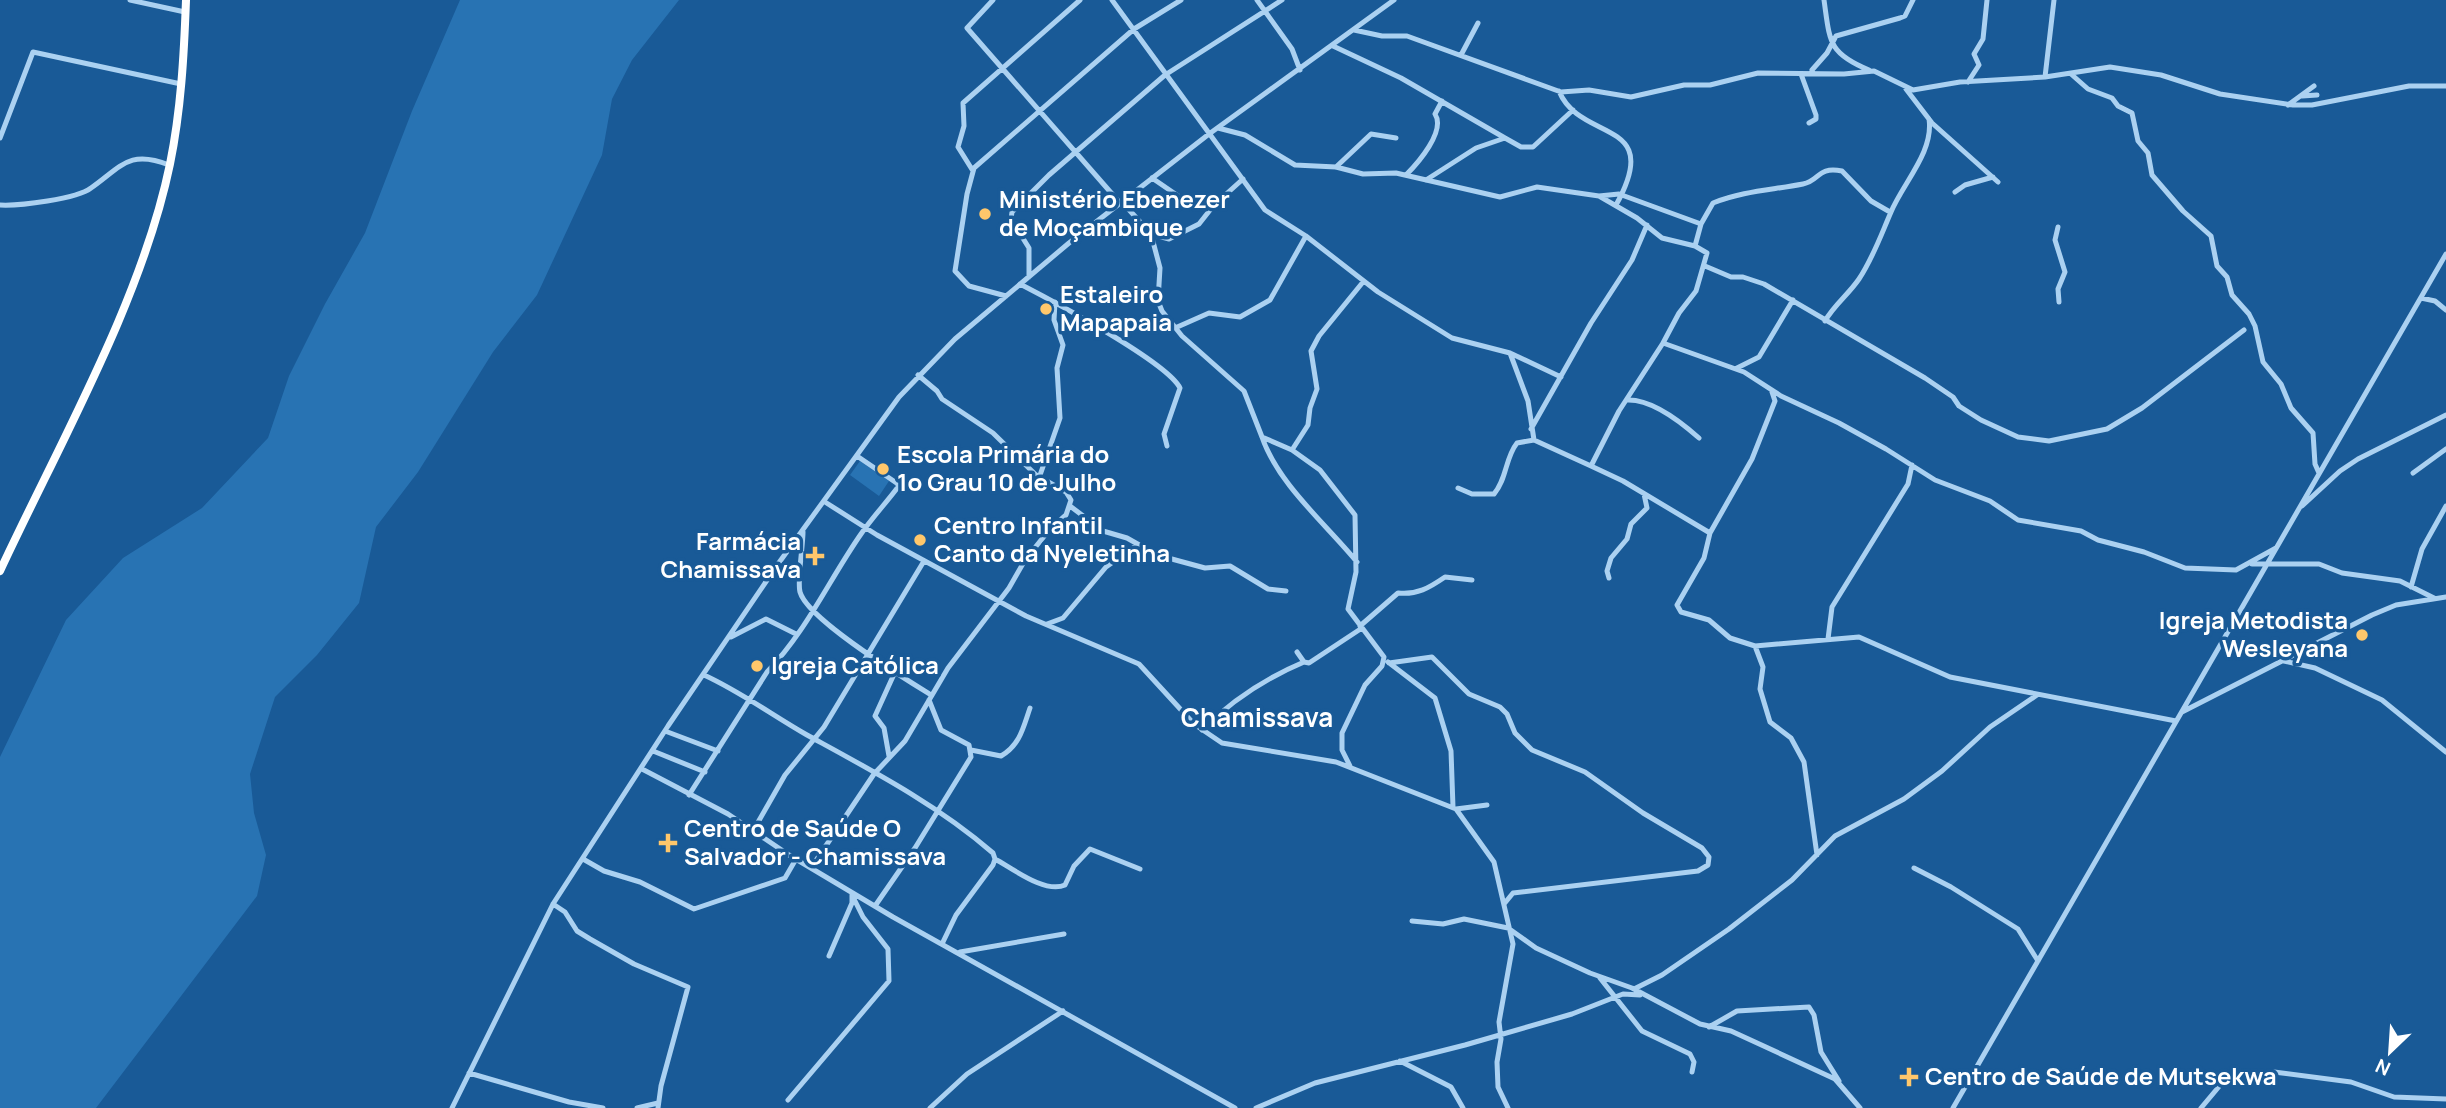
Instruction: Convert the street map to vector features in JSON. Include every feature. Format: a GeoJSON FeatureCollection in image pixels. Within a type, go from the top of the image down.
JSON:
{"type":"FeatureCollection","features":[{"type":"Feature","properties":{"kind":"highway"},"geometry":{"type":"LineString","coordinates":[[0,570],[109,338],[143,258],[169,166],[181,85],[186,0]]}},
{"type":"Feature","properties":{"kind":"street"},"geometry":{"type":"LineString","coordinates":[[130,0],[185,12]]}},
{"type":"Feature","properties":{"kind":"street"},"geometry":{"type":"LineString","coordinates":[[993,0],[967,28],[1074,154],[1151,234],[1157,238],[1174,238],[1199,224],[1214,205],[1243,179]]}},
{"type":"Feature","properties":{"kind":"street"},"geometry":{"type":"LineString","coordinates":[[973,171],[958,147],[964,126],[963,103],[1080,0]]}},
{"type":"Feature","properties":{"kind":"street"},"geometry":{"type":"LineString","coordinates":[[1112,0],[1262,208],[1306,236],[1363,282],[1452,338],[1510,353],[1561,377]]}},
{"type":"Feature","properties":{"kind":"street"},"geometry":{"type":"LineString","coordinates":[[1006,296],[969,286],[956,274],[973,171],[1134,29],[1181,0]]}},
{"type":"Feature","properties":{"kind":"street"},"geometry":{"type":"LineString","coordinates":[[1257,0],[1292,49],[1300,70]]}},
{"type":"Feature","properties":{"kind":"street"},"geometry":{"type":"LineString","coordinates":[[1029,277],[1032,259],[1029,248],[1011,219],[1011,214],[1074,154],[1166,75],[1282,0]]}},
{"type":"Feature","properties":{"kind":"street"},"geometry":{"type":"LineString","coordinates":[[452,1108],[553,904],[665,731],[857,456],[918,375],[1020,284],[1152,178],[1394,0]]}},
{"type":"Feature","properties":{"kind":"street"},"geometry":{"type":"LineString","coordinates":[[1824,0],[1832,44],[1850,64],[1869,70],[1906,89],[1930,119],[1995,180],[1965,185],[1955,192]]}},
{"type":"Feature","properties":{"kind":"street"},"geometry":{"type":"LineString","coordinates":[[1354,30],[1382,36],[1407,36],[1497,71],[1521,75],[1559,91],[1588,89],[1639,97],[1684,85],[1710,85],[1747,74],[1809,72],[1816,68],[1843,33],[1870,29],[1905,16],[1913,0]]}},
{"type":"Feature","properties":{"kind":"street"},"geometry":{"type":"LineString","coordinates":[[1968,82],[1979,65],[1974,54],[1983,40],[1987,0]]}},
{"type":"Feature","properties":{"kind":"street"},"geometry":{"type":"LineString","coordinates":[[2046,77],[2054,0]]}},
{"type":"Feature","properties":{"kind":"street"},"geometry":{"type":"LineString","coordinates":[[1461,55],[1478,23]]}},
{"type":"Feature","properties":{"kind":"street"},"geometry":{"type":"LineString","coordinates":[[1333,46],[1442,101],[1525,148],[1533,147],[1573,110]]}},
{"type":"Feature","properties":{"kind":"street"},"geometry":{"type":"LineString","coordinates":[[0,138],[33,51],[181,85]]}},
{"type":"Feature","properties":{"kind":"street"},"geometry":{"type":"LineString","coordinates":[[1906,89],[2046,77],[2110,66],[2161,75],[2220,94],[2288,105],[2312,105],[2409,86],[2446,86]]}},
{"type":"Feature","properties":{"kind":"street"},"geometry":{"type":"LineString","coordinates":[[1809,72],[1844,74],[1869,70]]}},
{"type":"Feature","properties":{"kind":"street"},"geometry":{"type":"LineString","coordinates":[[1801,74],[1816,119],[1809,123]]}},
{"type":"Feature","properties":{"kind":"street"},"geometry":{"type":"LineString","coordinates":[[2071,74],[2088,89],[2112,98],[2118,106],[2132,113],[2138,141],[2148,153],[2152,175],[2183,211],[2210,234],[2217,266],[2227,277],[2232,295],[2249,314],[2255,326],[2263,362],[2281,384],[2291,408],[2312,433],[2315,464],[2319,473]]}},
{"type":"Feature","properties":{"kind":"street"},"geometry":{"type":"LineString","coordinates":[[2288,105],[2314,86]]}},
{"type":"Feature","properties":{"kind":"street"},"geometry":{"type":"LineString","coordinates":[[1559,91],[1573,110],[1626,145],[1632,167],[1616,205]]}},
{"type":"Feature","properties":{"kind":"street"},"geometry":{"type":"LineString","coordinates":[[2301,96],[2316,95]]}},
{"type":"Feature","properties":{"kind":"street"},"geometry":{"type":"LineString","coordinates":[[1406,175],[1422,157],[1437,128],[1435,114],[1442,101]]}},
{"type":"Feature","properties":{"kind":"street"},"geometry":{"type":"LineString","coordinates":[[1825,321],[1861,275],[1890,212],[1910,181],[1930,137],[1930,119]]}},
{"type":"Feature","properties":{"kind":"street"},"geometry":{"type":"LineString","coordinates":[[1218,128],[1252,138],[1295,165],[1336,167],[1363,174],[1406,175],[1500,197],[1537,187],[1599,196],[1621,195],[1701,224]]}},
{"type":"Feature","properties":{"kind":"street"},"geometry":{"type":"LineString","coordinates":[[1336,167],[1371,134],[1396,138]]}},
{"type":"Feature","properties":{"kind":"street"},"geometry":{"type":"LineString","coordinates":[[1426,180],[1476,148],[1505,138]]}},
{"type":"Feature","properties":{"kind":"street"},"geometry":{"type":"LineString","coordinates":[[0,205],[22,206],[79,194],[90,190],[129,160],[147,159],[169,166]]}},
{"type":"Feature","properties":{"kind":"street"},"geometry":{"type":"LineString","coordinates":[[1695,246],[1701,224],[1713,203],[1731,195],[1802,184],[1825,170],[1842,171],[1871,201],[1890,212]]}},
{"type":"Feature","properties":{"kind":"street"},"geometry":{"type":"LineString","coordinates":[[1152,178],[1186,202],[1214,205]]}},
{"type":"Feature","properties":{"kind":"street"},"geometry":{"type":"LineString","coordinates":[[1591,466],[1679,313],[1696,291],[1707,253],[1695,246],[1662,238],[1647,225],[1599,196]]}},
{"type":"Feature","properties":{"kind":"street"},"geometry":{"type":"LineString","coordinates":[[1530,430],[1591,323],[1632,260],[1647,225]]}},
{"type":"Feature","properties":{"kind":"street"},"geometry":{"type":"LineString","coordinates":[[2058,227],[2056,240],[2065,272],[2057,290],[2059,302]]}},
{"type":"Feature","properties":{"kind":"street"},"geometry":{"type":"LineString","coordinates":[[1151,234],[1160,268],[1159,306],[1175,328],[1244,391],[1262,438],[1279,470],[1357,562]]}},
{"type":"Feature","properties":{"kind":"street"},"geometry":{"type":"LineString","coordinates":[[1175,328],[1209,313],[1240,317],[1270,300],[1306,236]]}},
{"type":"Feature","properties":{"kind":"street"},"geometry":{"type":"LineString","coordinates":[[1953,1108],[2446,254]]}},
{"type":"Feature","properties":{"kind":"street"},"geometry":{"type":"LineString","coordinates":[[1705,266],[1728,276],[1754,280],[1793,300],[1925,377],[1952,397],[1958,407],[1982,420],[2018,437],[2049,441],[2107,429],[2142,408],[2244,330]]}},
{"type":"Feature","properties":{"kind":"street"},"geometry":{"type":"LineString","coordinates":[[1292,450],[1308,425],[1317,389],[1311,351],[1319,336],[1363,282]]}},
{"type":"Feature","properties":{"kind":"street"},"geometry":{"type":"LineString","coordinates":[[1020,284],[1055,302],[1165,369],[1179,385],[1176,404],[1164,434],[1167,446]]}},
{"type":"Feature","properties":{"kind":"street"},"geometry":{"type":"LineString","coordinates":[[2421,298],[2435,300],[2446,310]]}},
{"type":"Feature","properties":{"kind":"street"},"geometry":{"type":"LineString","coordinates":[[1737,368],[1759,357],[1793,300]]}},
{"type":"Feature","properties":{"kind":"street"},"geometry":{"type":"LineString","coordinates":[[1039,478],[1060,418],[1057,368],[1063,348],[1054,320],[1055,302]]}},
{"type":"Feature","properties":{"kind":"street"},"geometry":{"type":"LineString","coordinates":[[1663,343],[1737,368],[1771,390],[1839,423],[1935,480],[1990,502],[2024,522],[2049,523],[2081,531],[2098,540],[2144,552],[2185,568],[2236,570],[2252,564],[2276,548]]}},
{"type":"Feature","properties":{"kind":"street"},"geometry":{"type":"LineString","coordinates":[[1510,353],[1528,401],[1530,430],[1534,440]]}},
{"type":"Feature","properties":{"kind":"street"},"geometry":{"type":"LineString","coordinates":[[918,375],[937,391],[942,400],[993,433],[1016,460],[1039,478],[1066,492],[1070,506],[1102,531],[1127,538],[1157,555],[1198,567],[1219,569],[1230,566],[1268,589],[1286,591]]}},
{"type":"Feature","properties":{"kind":"street"},"geometry":{"type":"LineString","coordinates":[[1771,390],[1775,401],[1752,459],[1710,533],[1704,558],[1677,605],[1681,612],[1717,625],[1730,638],[1755,646],[1859,636],[1950,677],[2176,721]]}},
{"type":"Feature","properties":{"kind":"street"},"geometry":{"type":"LineString","coordinates":[[1627,400],[1640,401],[1651,406],[1683,424],[1699,438]]}},
{"type":"Feature","properties":{"kind":"street"},"geometry":{"type":"LineString","coordinates":[[2299,508],[2340,471],[2358,459],[2446,415]]}},
{"type":"Feature","properties":{"kind":"street"},"geometry":{"type":"LineString","coordinates":[[1262,438],[1292,450],[1327,477],[1355,515],[1357,562],[1348,606],[1386,660],[1430,691],[1438,705],[1451,751],[1455,808],[1494,862],[1504,904],[1512,952],[1499,1022],[1501,1034],[1497,1062],[1498,1087],[1508,1108]]}},
{"type":"Feature","properties":{"kind":"street"},"geometry":{"type":"LineString","coordinates":[[1458,488],[1472,494],[1494,494],[1504,479],[1512,450],[1517,443],[1534,440],[1644,494],[1710,533]]}},
{"type":"Feature","properties":{"kind":"street"},"geometry":{"type":"LineString","coordinates":[[2413,473],[2446,449]]}},
{"type":"Feature","properties":{"kind":"street"},"geometry":{"type":"LineString","coordinates":[[689,795],[767,672],[780,660],[865,528],[898,486],[857,456]]}},
{"type":"Feature","properties":{"kind":"street"},"geometry":{"type":"LineString","coordinates":[[1828,639],[1832,607],[1908,484],[1912,465]]}},
{"type":"Feature","properties":{"kind":"street"},"geometry":{"type":"LineString","coordinates":[[1609,578],[1607,572],[1611,558],[1627,539],[1631,524],[1647,508],[1644,494]]}},
{"type":"Feature","properties":{"kind":"street"},"geometry":{"type":"LineString","coordinates":[[825,502],[923,561],[998,600],[1139,664],[1172,704],[1202,730],[1228,745],[1317,756],[1455,808],[1487,805]]}},
{"type":"Feature","properties":{"kind":"street"},"geometry":{"type":"LineString","coordinates":[[811,868],[874,774],[905,741],[930,697],[1042,538],[1066,515],[1070,506]]}},
{"type":"Feature","properties":{"kind":"street"},"geometry":{"type":"LineString","coordinates":[[2411,587],[2422,548],[2446,506]]}},
{"type":"Feature","properties":{"kind":"street"},"geometry":{"type":"LineString","coordinates":[[803,532],[799,587],[802,598],[814,611],[868,654],[930,697],[942,730],[969,745],[971,750],[971,757],[915,848],[875,906]]}},
{"type":"Feature","properties":{"kind":"street"},"geometry":{"type":"LineString","coordinates":[[1047,624],[1063,618],[1106,567],[1138,545]]}},
{"type":"Feature","properties":{"kind":"street"},"geometry":{"type":"LineString","coordinates":[[2272,555],[2276,562]]}},
{"type":"Feature","properties":{"kind":"street"},"geometry":{"type":"LineString","coordinates":[[753,831],[785,775],[815,738],[868,654],[923,561]]}},
{"type":"Feature","properties":{"kind":"street"},"geometry":{"type":"LineString","coordinates":[[2252,564],[2319,564],[2342,573],[2400,581],[2434,598]]}},
{"type":"Feature","properties":{"kind":"street"},"geometry":{"type":"LineString","coordinates":[[1202,730],[1231,703],[1277,674],[1304,662],[1309,663],[1325,654],[1361,627],[1398,593],[1411,595],[1445,577],[1472,580]]}},
{"type":"Feature","properties":{"kind":"street"},"geometry":{"type":"LineString","coordinates":[[2182,712],[2372,615],[2396,606],[2446,597]]}},
{"type":"Feature","properties":{"kind":"street"},"geometry":{"type":"LineString","coordinates":[[731,637],[766,619],[796,634]]}},
{"type":"Feature","properties":{"kind":"street"},"geometry":{"type":"LineString","coordinates":[[1755,646],[1763,667],[1760,689],[1770,722],[1791,738],[1804,762],[1816,855]]}},
{"type":"Feature","properties":{"kind":"street"},"geometry":{"type":"LineString","coordinates":[[1297,652],[1304,662]]}},
{"type":"Feature","properties":{"kind":"street"},"geometry":{"type":"LineString","coordinates":[[1386,660],[1434,658],[1469,694],[1500,707],[1507,714],[1515,733],[1532,750],[1585,772],[1643,813],[1702,848],[1709,857],[1708,865],[1698,872],[1514,893],[1504,904]]}},
{"type":"Feature","properties":{"kind":"street"},"geometry":{"type":"LineString","coordinates":[[1353,768],[1342,750],[1342,733],[1365,685],[1386,660]]}},
{"type":"Feature","properties":{"kind":"street"},"geometry":{"type":"LineString","coordinates":[[2284,661],[2315,667],[2382,700],[2446,752]]}},
{"type":"Feature","properties":{"kind":"street"},"geometry":{"type":"LineString","coordinates":[[889,756],[884,727],[875,716],[895,672]]}},
{"type":"Feature","properties":{"kind":"street"},"geometry":{"type":"LineString","coordinates":[[704,675],[751,698],[937,810],[987,848],[995,859],[1021,877],[1058,888],[1065,885],[1074,866],[1090,849],[1140,869]]}},
{"type":"Feature","properties":{"kind":"street"},"geometry":{"type":"LineString","coordinates":[[1634,989],[1666,972],[1729,929],[1792,880],[1847,829],[1917,790],[1990,727],[2037,695]]}},
{"type":"Feature","properties":{"kind":"street"},"geometry":{"type":"LineString","coordinates":[[971,750],[992,756],[1001,756],[1009,751],[1019,739],[1030,708]]}},
{"type":"Feature","properties":{"kind":"street"},"geometry":{"type":"LineString","coordinates":[[665,731],[718,751]]}},
{"type":"Feature","properties":{"kind":"street"},"geometry":{"type":"LineString","coordinates":[[653,751],[705,772]]}},
{"type":"Feature","properties":{"kind":"street"},"geometry":{"type":"LineString","coordinates":[[642,769],[753,831],[853,895],[1235,1108]]}},
{"type":"Feature","properties":{"kind":"street"},"geometry":{"type":"LineString","coordinates":[[583,859],[604,872],[640,882],[694,909],[785,878],[796,859]]}},
{"type":"Feature","properties":{"kind":"street"},"geometry":{"type":"LineString","coordinates":[[942,944],[956,915],[995,859]]}},
{"type":"Feature","properties":{"kind":"street"},"geometry":{"type":"LineString","coordinates":[[1914,868],[1963,894],[2018,929],[2038,961]]}},
{"type":"Feature","properties":{"kind":"street"},"geometry":{"type":"LineString","coordinates":[[829,956],[853,895]]}},
{"type":"Feature","properties":{"kind":"street"},"geometry":{"type":"LineString","coordinates":[[789,1100],[888,981],[888,948],[863,917],[853,895]]}},
{"type":"Feature","properties":{"kind":"street"},"geometry":{"type":"LineString","coordinates":[[553,904],[565,912],[577,931],[634,964],[688,988],[658,1105],[637,1108]]}},
{"type":"Feature","properties":{"kind":"street"},"geometry":{"type":"LineString","coordinates":[[1412,921],[1443,924],[1464,919],[1508,928],[1536,948],[1634,989],[1709,1027],[1731,1031],[1839,1082]]}},
{"type":"Feature","properties":{"kind":"street"},"geometry":{"type":"LineString","coordinates":[[958,952],[1064,934]]}},
{"type":"Feature","properties":{"kind":"street"},"geometry":{"type":"LineString","coordinates":[[1598,976],[1617,996],[1642,1031],[1690,1054],[1694,1062],[1692,1072]]}},
{"type":"Feature","properties":{"kind":"street"},"geometry":{"type":"LineString","coordinates":[[1256,1108],[1315,1083],[1572,1014],[1617,996],[1633,994],[1647,997]]}},
{"type":"Feature","properties":{"kind":"street"},"geometry":{"type":"LineString","coordinates":[[1709,1027],[1731,1012],[1809,1007],[1814,1014],[1821,1052],[1839,1082],[1860,1108]]}},
{"type":"Feature","properties":{"kind":"street"},"geometry":{"type":"LineString","coordinates":[[930,1108],[967,1074],[1063,1011]]}},
{"type":"Feature","properties":{"kind":"street"},"geometry":{"type":"LineString","coordinates":[[1400,1061],[1451,1087],[1464,1108]]}},
{"type":"Feature","properties":{"kind":"street"},"geometry":{"type":"LineString","coordinates":[[2201,1108],[2227,1077],[2264,1071],[2351,1082],[2394,1097],[2446,1099]]}},
{"type":"Feature","properties":{"kind":"street"},"geometry":{"type":"LineString","coordinates":[[469,1073],[569,1102],[603,1108]]}},
{"type":"Feature","properties":{"kind":"shaded area"},"geometry":{"type":"Polygon","coordinates":[[[460,0],[679,0],[632,60],[612,99],[602,155],[537,295],[493,352],[418,472],[376,527],[359,603],[317,655],[275,697],[250,774],[254,813],[266,855],[257,896],[96,1108],[0,1108],[0,757],[66,620],[123,558],[202,508],[268,438],[289,376],[365,233],[412,111],[460,0]]]}},
{"type":"Feature","properties":{"kind":"shaded area"},"geometry":{"type":"Polygon","coordinates":[[[860,461],[889,481],[879,496],[850,475],[860,461]]]}},
{"type":"Feature","properties":{"kind":"place","name":"Ministério Ebenezer de Moçambique"},"geometry":{"type":"Point","coordinates":[985,214]}},
{"type":"Feature","properties":{"kind":"place","name":"Estaleiro Mapapaia"},"geometry":{"type":"Point","coordinates":[1046,309]}},
{"type":"Feature","properties":{"kind":"place","name":"Escola Primária do 1o Grau 10 de Julho"},"geometry":{"type":"Point","coordinates":[883,469]}},
{"type":"Feature","properties":{"kind":"place","name":"Centro Infantil Canto da Nyeletinha"},"geometry":{"type":"Point","coordinates":[920,540]}},
{"type":"Feature","properties":{"kind":"place","name":"Farmácia Chamissava"},"geometry":{"type":"Point","coordinates":[815,556]}},
{"type":"Feature","properties":{"kind":"place","name":"Igreja Metodista Wesleyana"},"geometry":{"type":"Point","coordinates":[2362,635]}},
{"type":"Feature","properties":{"kind":"place","name":"Igreja Católica"},"geometry":{"type":"Point","coordinates":[757,666]}},
{"type":"Feature","properties":{"kind":"place","name":"Centro de Saúde O Salvador - Chamissava"},"geometry":{"type":"Point","coordinates":[668,843]}},
{"type":"Feature","properties":{"kind":"place","name":"Centro de Saúde de Mutsekwa"},"geometry":{"type":"Point","coordinates":[1909,1077]}},
{"type":"Feature","properties":{"kind":"district","name":"Chamissava"},"geometry":{"type":"Point","coordinates":[1257,718]}}]}
